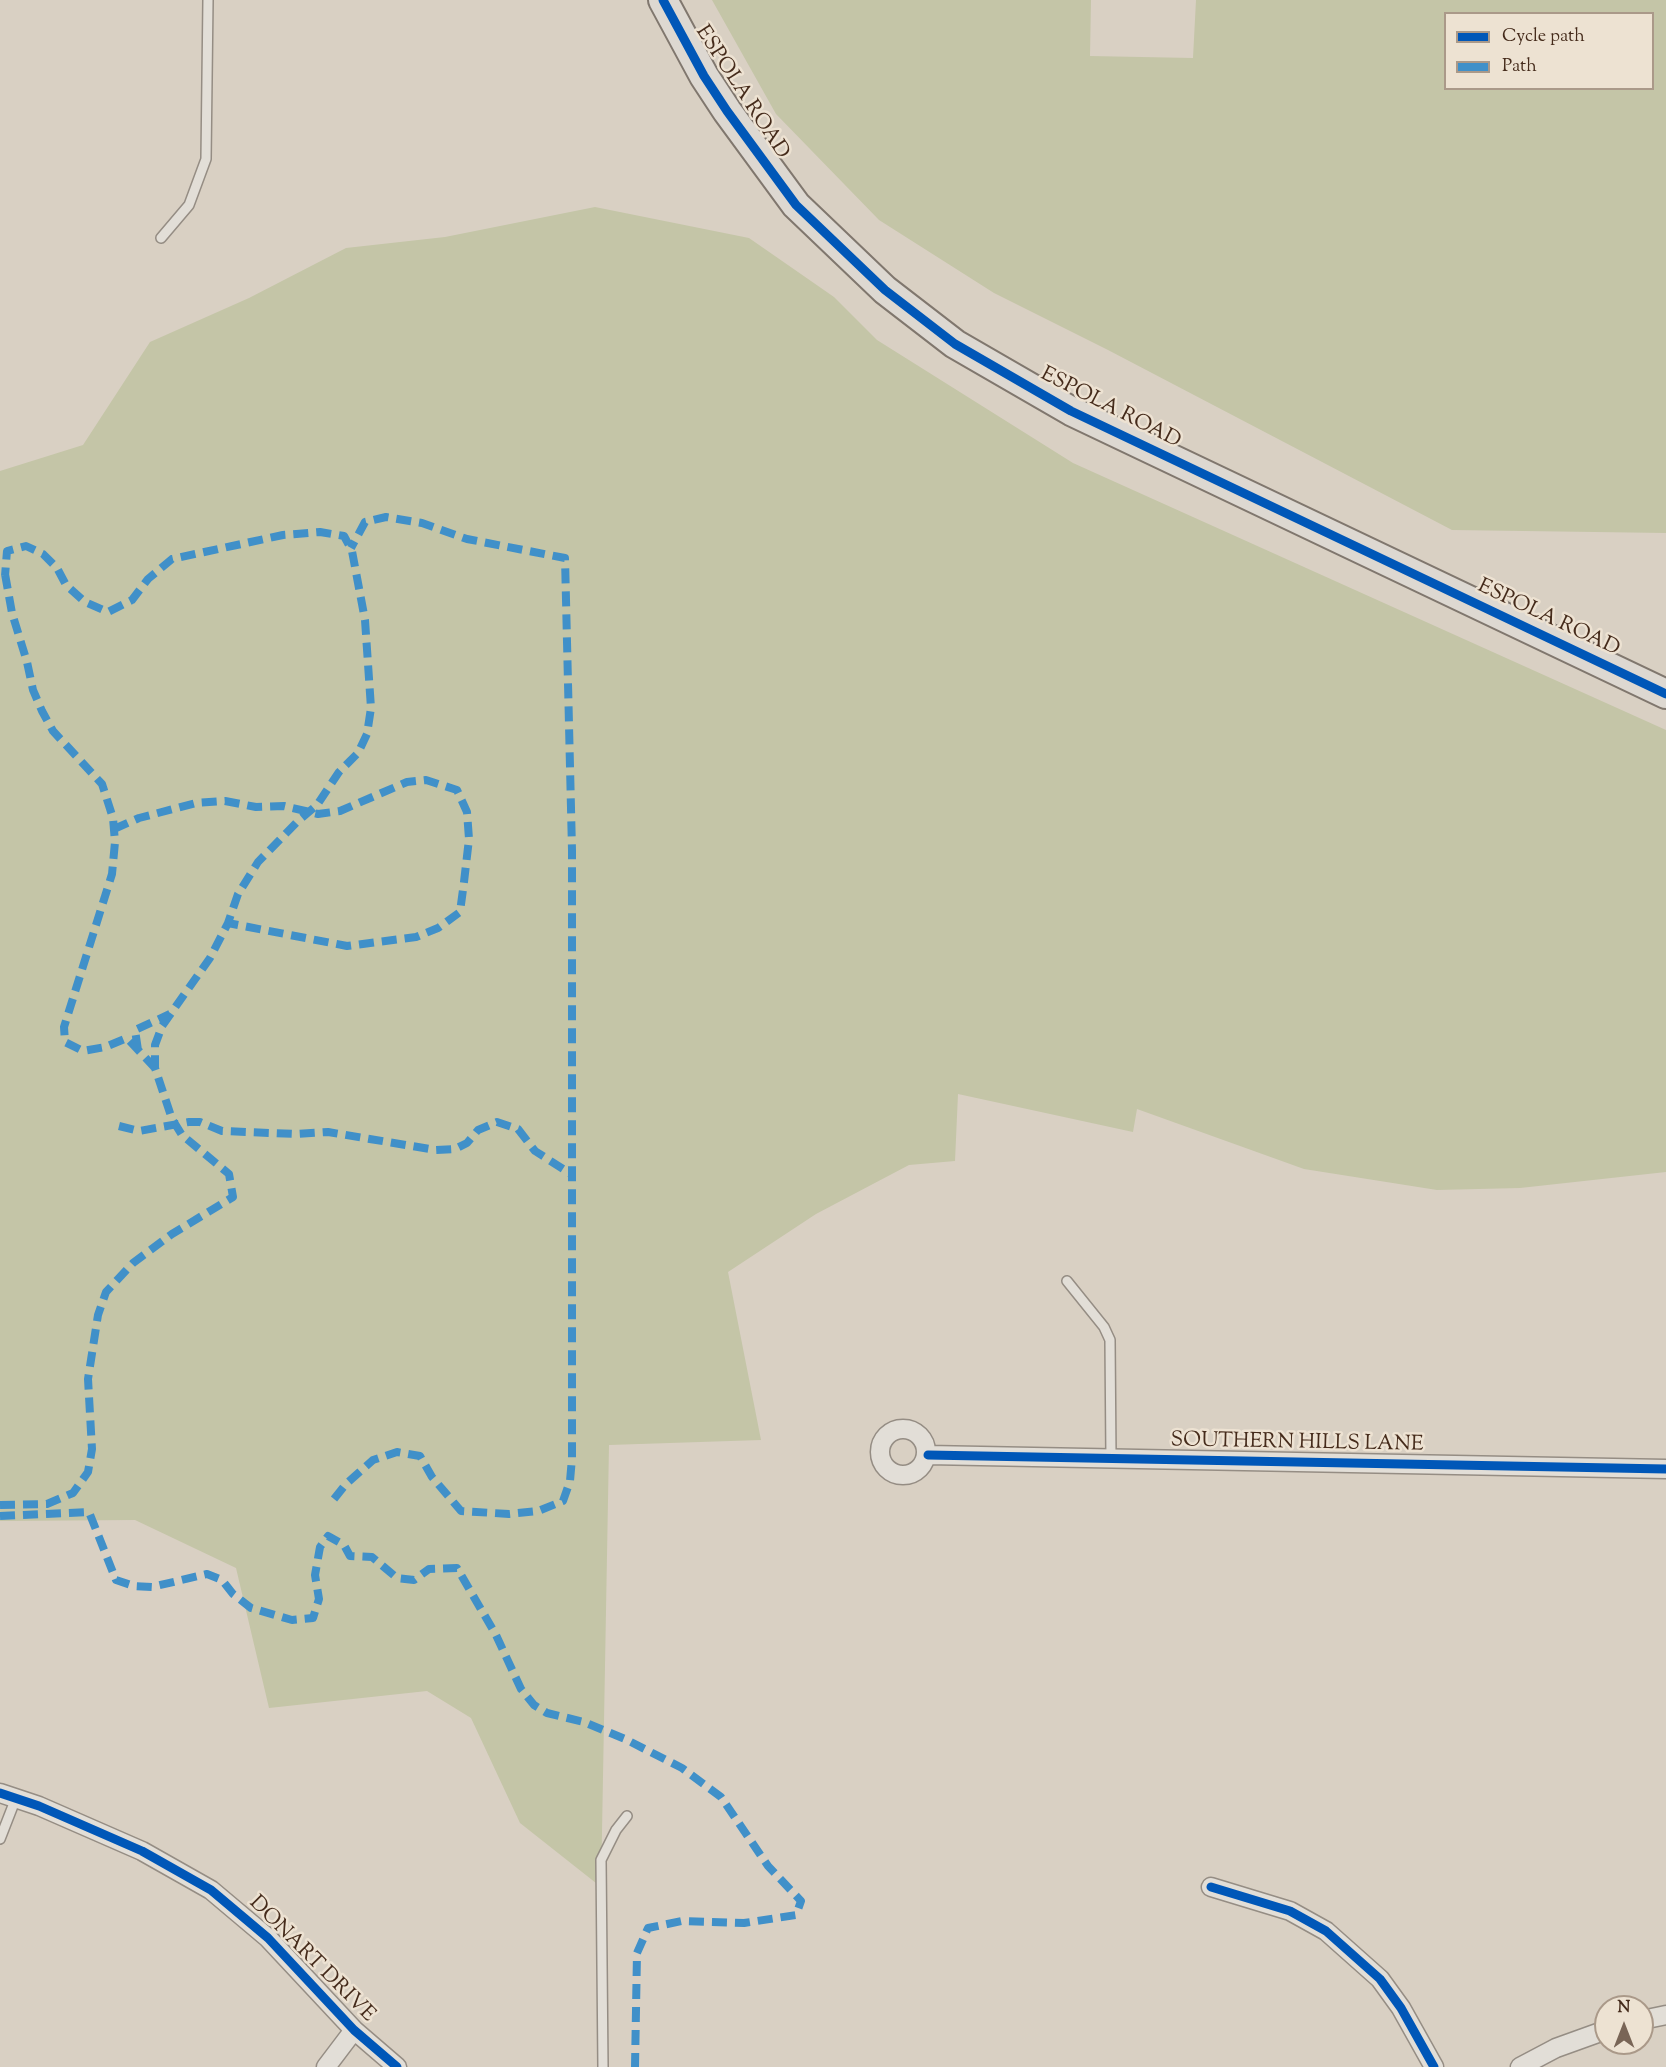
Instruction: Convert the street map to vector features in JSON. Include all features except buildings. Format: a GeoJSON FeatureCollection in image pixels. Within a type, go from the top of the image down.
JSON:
{"type":"FeatureCollection","features":[{"type":"Feature","properties":{"kind":"main road","name":"ESPOLA ROAD"},"geometry":{"type":"LineString","coordinates":[[663,0],[715,94],[796,205],[885,290],[955,344],[1020,385],[1081,416],[1666,694]]}},
{"type":"Feature","properties":{"kind":"street","name":"SOUTHERN HILLS LANE"},"geometry":{"type":"LineString","coordinates":[[928,1455],[1666,1469]]}},
{"type":"Feature","properties":{"kind":"street","name":"DONART DRIVE"},"geometry":{"type":"LineString","coordinates":[[8,1796],[142,1851],[212,1890],[268,1938],[354,2030],[397,2067]]}},
{"type":"Feature","properties":{"kind":"street"},"geometry":{"type":"LineString","coordinates":[[1211,1887],[1290,1911],[1326,1931],[1380,1979],[1401,2008],[1434,2067]]}},
{"type":"Feature","properties":{"kind":"street"},"geometry":{"type":"LineString","coordinates":[[326,2067],[354,2030]]}},
{"type":"Feature","properties":{"kind":"street"},"geometry":{"type":"LineString","coordinates":[[1520,2067],[1556,2048],[1594,2034]]}},
{"type":"Feature","properties":{"kind":"lane"},"geometry":{"type":"LineString","coordinates":[[161,238],[189,205],[206,159],[208,0]]}},
{"type":"Feature","properties":{"kind":"lane"},"geometry":{"type":"LineString","coordinates":[[1067,1281],[1104,1327],[1110,1340],[1111,1458]]}},
{"type":"Feature","properties":{"kind":"lane"},"geometry":{"type":"LineString","coordinates":[[0,1839],[8,1796]]}},
{"type":"Feature","properties":{"kind":"lane"},"geometry":{"type":"LineString","coordinates":[[603,2067],[602,1860],[616,1830],[627,1816]]}},
{"type":"Feature","properties":{"kind":"green space"},"geometry":{"type":"Polygon","coordinates":[[[712,0],[1091,0],[1090,56],[1193,58],[1196,0],[1666,0],[1666,533],[1452,530],[994,293],[879,220],[776,114],[712,0]]]}},
{"type":"Feature","properties":{"kind":"green space"},"geometry":{"type":"Polygon","coordinates":[[[595,207],[749,238],[834,297],[877,340],[1073,463],[1666,730],[1666,1172],[1520,1188],[1437,1190],[1304,1169],[1137,1109],[1133,1132],[958,1094],[955,1161],[909,1165],[816,1214],[728,1272],[761,1440],[609,1445],[601,1887],[520,1823],[471,1718],[427,1691],[269,1708],[236,1568],[135,1520],[0,1521],[0,471],[83,445],[150,342],[249,298],[346,248],[445,237],[595,207]]]}},
{"type":"Feature","properties":{"kind":"marked path"},"geometry":{"type":"LineString","coordinates":[[334,1499],[346,1484],[373,1460],[397,1452],[420,1456],[432,1477],[461,1511],[509,1514],[538,1511],[563,1501],[570,1481],[572,1458],[572,850],[565,558],[467,539],[422,523],[386,517],[365,522],[351,548]]}},
{"type":"Feature","properties":{"kind":"marked path"},"geometry":{"type":"LineString","coordinates":[[0,1505],[47,1504],[73,1493],[88,1472],[92,1449],[88,1379],[98,1315],[106,1292],[133,1263],[172,1234],[233,1197],[229,1174],[182,1135],[172,1119],[155,1068],[155,1045],[162,1026],[210,958],[228,923],[238,894],[258,862],[317,805],[339,772],[358,753],[367,734],[371,708],[365,620],[352,551],[344,536],[320,532],[283,535],[172,559],[148,579],[132,600],[108,612],[85,602],[66,585],[57,568],[43,554],[26,546],[7,551],[5,576]]}},
{"type":"Feature","properties":{"kind":"marked path"},"geometry":{"type":"LineString","coordinates":[[5,574],[12,613],[33,690],[42,711],[53,731],[102,784],[113,818],[115,842],[112,874],[64,1027],[65,1042],[83,1051],[105,1047],[127,1038],[155,1068]]}},
{"type":"Feature","properties":{"kind":"marked path"},"geometry":{"type":"LineString","coordinates":[[114,829],[139,818],[196,803],[225,801],[256,807],[284,806],[318,814],[340,811],[407,782],[426,780],[457,790],[467,812],[469,839],[460,912],[438,928],[416,937],[347,946],[228,923]]}},
{"type":"Feature","properties":{"kind":"marked path"},"geometry":{"type":"LineString","coordinates":[[138,1050],[135,1030],[170,1014]]}},
{"type":"Feature","properties":{"kind":"marked path"},"geometry":{"type":"LineString","coordinates":[[119,1126],[139,1131],[200,1122],[222,1131],[296,1134],[328,1132],[436,1150],[455,1149],[467,1143],[478,1130],[497,1122],[518,1129],[535,1151],[574,1176]]}},
{"type":"Feature","properties":{"kind":"marked path"},"geometry":{"type":"LineString","coordinates":[[0,1516],[89,1512],[116,1580],[134,1586],[152,1587],[207,1574],[222,1580],[233,1594],[251,1608],[292,1620],[313,1618],[319,1599],[315,1575],[320,1547],[328,1536],[344,1545],[350,1556],[372,1557],[397,1578],[414,1580],[429,1569],[457,1568],[496,1635],[521,1689],[534,1705],[547,1713],[584,1722],[625,1739],[682,1768],[721,1797],[768,1866],[801,1901],[796,1915],[744,1923],[682,1921],[648,1928],[637,1953],[635,2067]]}},
{"type":"Feature","properties":{"kind":"cycle path"},"geometry":{"type":"LineString","coordinates":[[663,0],[704,76],[796,205],[885,290],[955,344],[1071,411],[1666,694]]}},
{"type":"Feature","properties":{"kind":"cycle path"},"geometry":{"type":"LineString","coordinates":[[928,1455],[1666,1469]]}},
{"type":"Feature","properties":{"kind":"cycle path"},"geometry":{"type":"LineString","coordinates":[[0,1793],[39,1806],[142,1851],[211,1890],[268,1938],[354,2030],[397,2067]]}},
{"type":"Feature","properties":{"kind":"cycle path"},"geometry":{"type":"LineString","coordinates":[[1211,1887],[1290,1911],[1326,1931],[1380,1979],[1401,2008],[1434,2067]]}}]}
